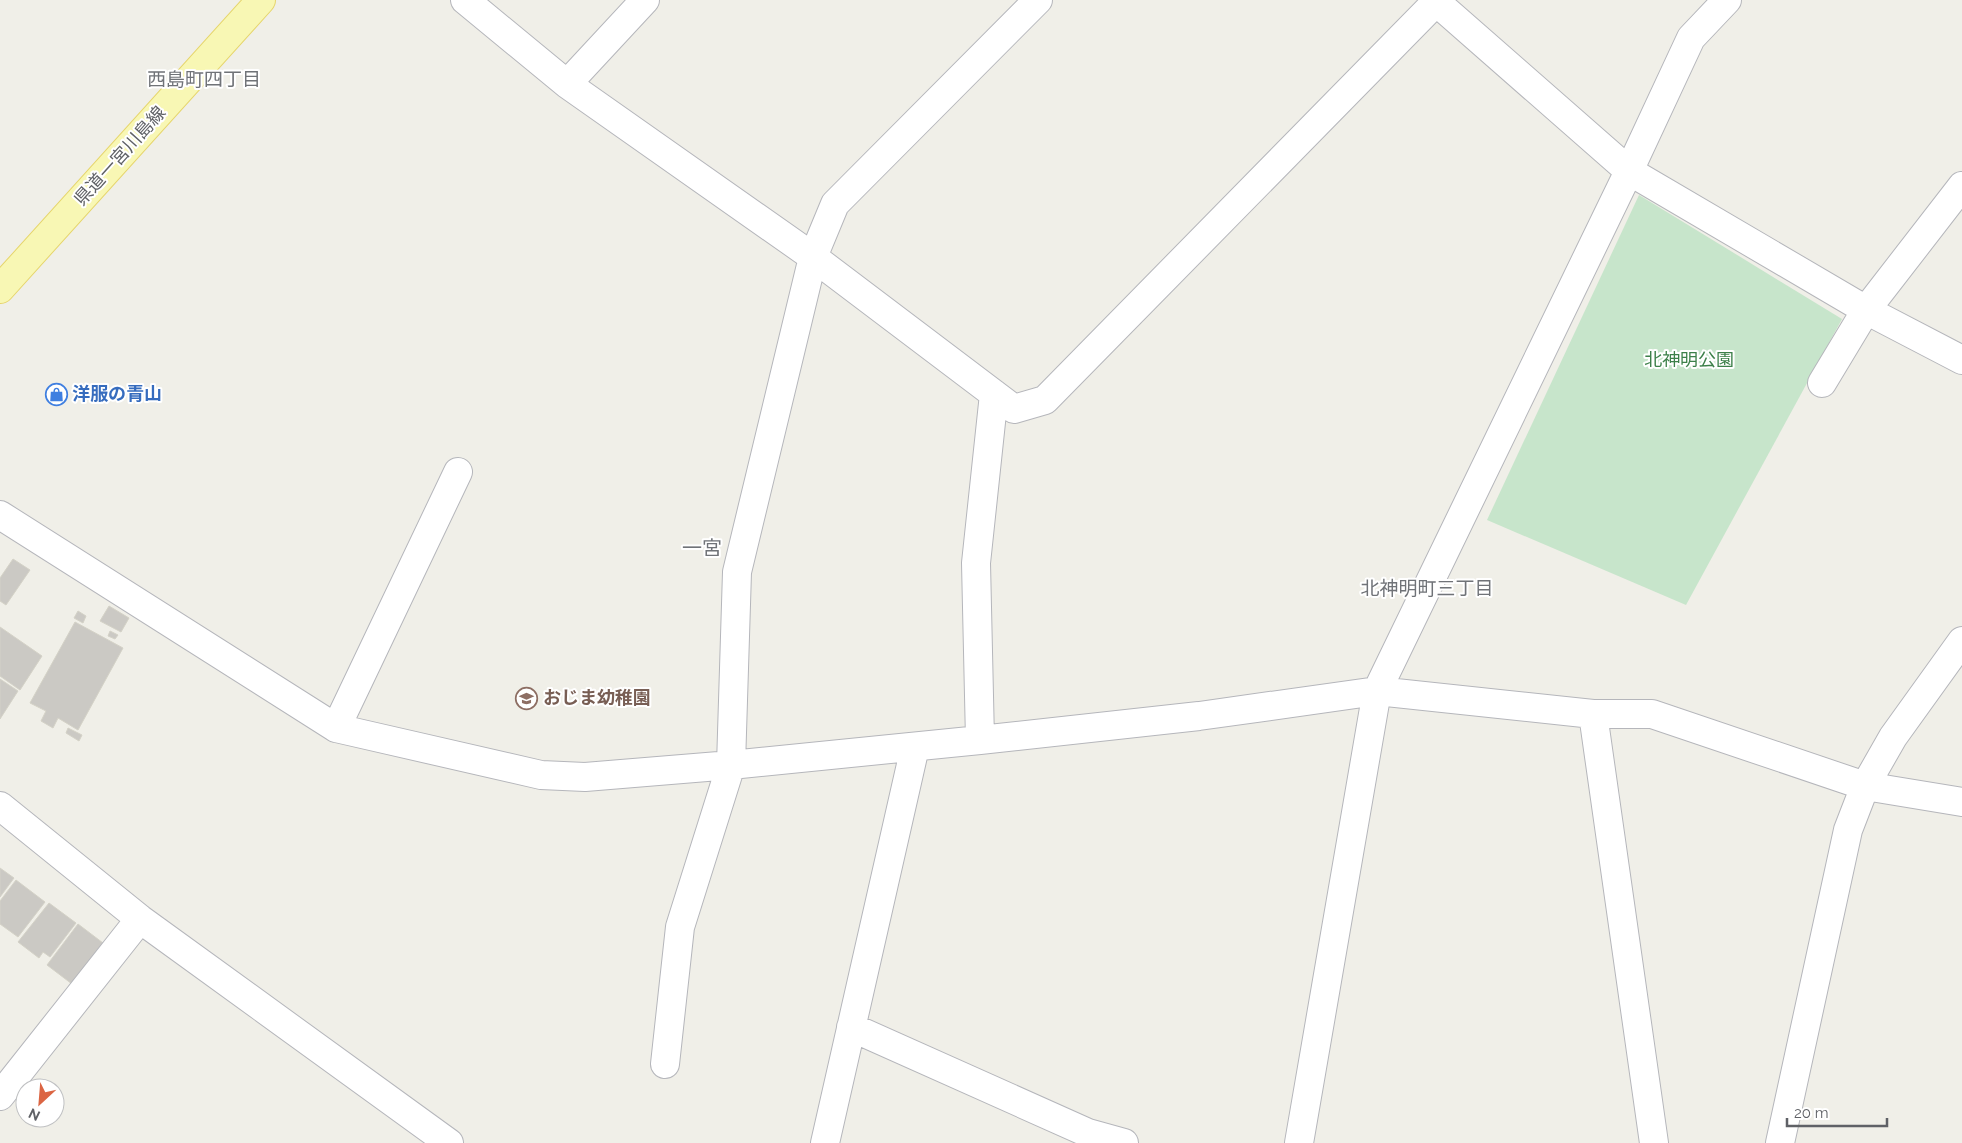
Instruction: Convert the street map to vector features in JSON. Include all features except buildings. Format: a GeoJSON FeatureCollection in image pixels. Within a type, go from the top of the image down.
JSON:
{"type":"FeatureCollection","features":[{"type":"Feature","properties":{"kind":"main road","name":"県道一宮川島線"},"geometry":{"type":"LineString","coordinates":[[0,289],[261,0]]}},
{"type":"Feature","properties":{"kind":"street"},"geometry":{"type":"LineString","coordinates":[[465,0],[567,84],[813,257],[1014,409],[1045,400],[1436,1],[1630,171],[1866,310],[1962,360]]}},
{"type":"Feature","properties":{"kind":"street"},"geometry":{"type":"LineString","coordinates":[[567,84],[644,0]]}},
{"type":"Feature","properties":{"kind":"street"},"geometry":{"type":"LineString","coordinates":[[665,1064],[680,927],[731,765],[737,572],[813,257],[835,204],[1038,0]]}},
{"type":"Feature","properties":{"kind":"street"},"geometry":{"type":"LineString","coordinates":[[1299,1143],[1377,692],[1630,171],[1691,38],[1727,0]]}},
{"type":"Feature","properties":{"kind":"street"},"geometry":{"type":"LineString","coordinates":[[1822,383],[1866,310],[1962,186]]}},
{"type":"Feature","properties":{"kind":"street"},"geometry":{"type":"LineString","coordinates":[[980,740],[976,563],[994,394]]}},
{"type":"Feature","properties":{"kind":"street"},"geometry":{"type":"LineString","coordinates":[[336,728],[458,472]]}},
{"type":"Feature","properties":{"kind":"street"},"geometry":{"type":"LineString","coordinates":[[0,514],[336,728],[541,776],[585,776],[731,765],[915,747],[1199,716],[1377,692],[1593,714],[1652,714],[1865,786],[1962,802]]}},
{"type":"Feature","properties":{"kind":"street"},"geometry":{"type":"LineString","coordinates":[[1780,1143],[1848,830],[1865,786],[1893,737],[1962,641]]}},
{"type":"Feature","properties":{"kind":"street"},"geometry":{"type":"LineString","coordinates":[[1593,714],[1654,1143]]}},
{"type":"Feature","properties":{"kind":"street"},"geometry":{"type":"LineString","coordinates":[[825,1143],[915,747]]}},
{"type":"Feature","properties":{"kind":"street"},"geometry":{"type":"LineString","coordinates":[[0,806],[140,919],[449,1143]]}},
{"type":"Feature","properties":{"kind":"street"},"geometry":{"type":"LineString","coordinates":[[0,1096],[140,919]]}},
{"type":"Feature","properties":{"kind":"street"},"geometry":{"type":"LineString","coordinates":[[851,1028],[1086,1138],[1124,1143]]}},
{"type":"Feature","properties":{"kind":"green space","name":"北神明公園"},"geometry":{"type":"Polygon","coordinates":[[[1639,195],[1842,319],[1686,605],[1487,520],[1639,195]]]}},
{"type":"Feature","properties":{"kind":"place","name":"洋服の青山"},"geometry":{"type":"Point","coordinates":[56,394]}},
{"type":"Feature","properties":{"kind":"place","name":"おじま幼稚園"},"geometry":{"type":"Point","coordinates":[527,698]}},
{"type":"Feature","properties":{"kind":"district","name":"西島町四丁目"},"geometry":{"type":"Point","coordinates":[204,79]}},
{"type":"Feature","properties":{"kind":"district","name":"一宮"},"geometry":{"type":"Point","coordinates":[702,548]}},
{"type":"Feature","properties":{"kind":"district","name":"北神明町三丁目"},"geometry":{"type":"Point","coordinates":[1427,588]}}]}
